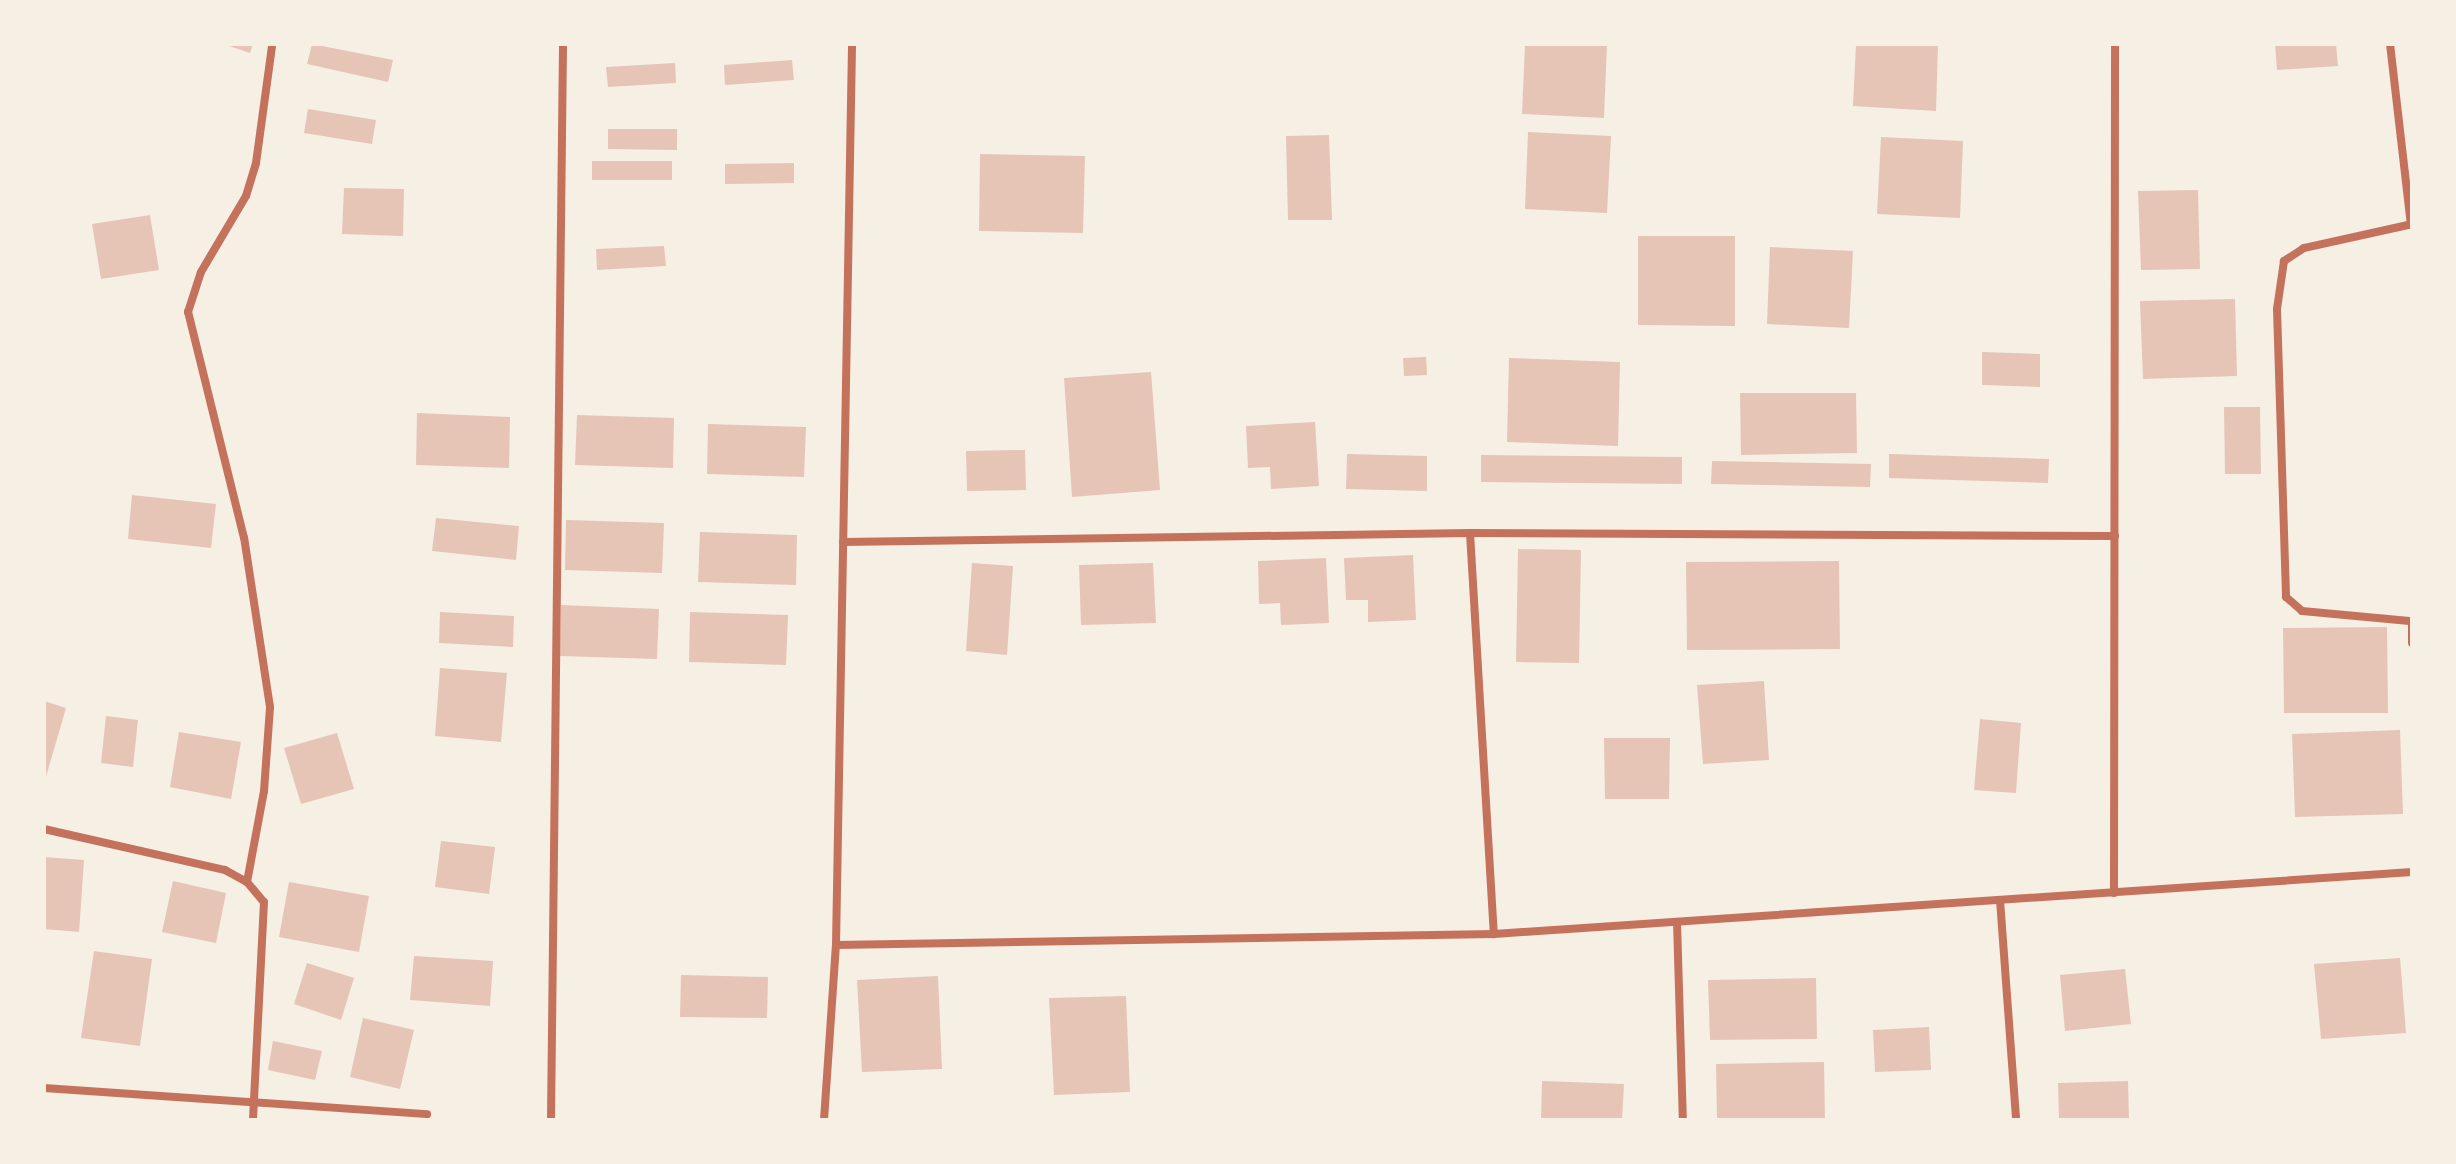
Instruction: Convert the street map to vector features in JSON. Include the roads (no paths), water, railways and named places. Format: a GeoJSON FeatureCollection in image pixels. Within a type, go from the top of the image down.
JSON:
{"type":"FeatureCollection","features":[{"type":"Feature","properties":{"kind":"street"},"geometry":{"type":"LineString","coordinates":[[551,1120],[563,44]]}},
{"type":"Feature","properties":{"kind":"street"},"geometry":{"type":"LineString","coordinates":[[824,1120],[836,945],[852,44]]}},
{"type":"Feature","properties":{"kind":"street"},"geometry":{"type":"LineString","coordinates":[[2114,893],[2115,44]]}},
{"type":"Feature","properties":{"kind":"street"},"geometry":{"type":"LineString","coordinates":[[2390,44],[2410,225],[2304,248],[2284,261],[2277,309],[2286,597],[2302,611],[2411,621],[2412,643]]}},
{"type":"Feature","properties":{"kind":"street"},"geometry":{"type":"LineString","coordinates":[[247,882],[264,791],[270,707],[244,538],[188,312],[201,272],[246,196],[256,163],[272,46]]}},
{"type":"Feature","properties":{"kind":"street"},"geometry":{"type":"LineString","coordinates":[[843,542],[1470,533],[2115,536]]}},
{"type":"Feature","properties":{"kind":"street"},"geometry":{"type":"LineString","coordinates":[[1470,533],[1494,934]]}},
{"type":"Feature","properties":{"kind":"street"},"geometry":{"type":"LineString","coordinates":[[44,829],[225,870],[247,882],[264,902],[253,1120]]}},
{"type":"Feature","properties":{"kind":"street"},"geometry":{"type":"LineString","coordinates":[[836,945],[1494,934],[2412,872]]}},
{"type":"Feature","properties":{"kind":"street"},"geometry":{"type":"LineString","coordinates":[[2000,900],[2016,1120]]}},
{"type":"Feature","properties":{"kind":"street"},"geometry":{"type":"LineString","coordinates":[[1677,922],[1683,1120]]}},
{"type":"Feature","properties":{"kind":"street"},"geometry":{"type":"LineString","coordinates":[[44,1088],[254,1106],[427,1114]]}}]}
